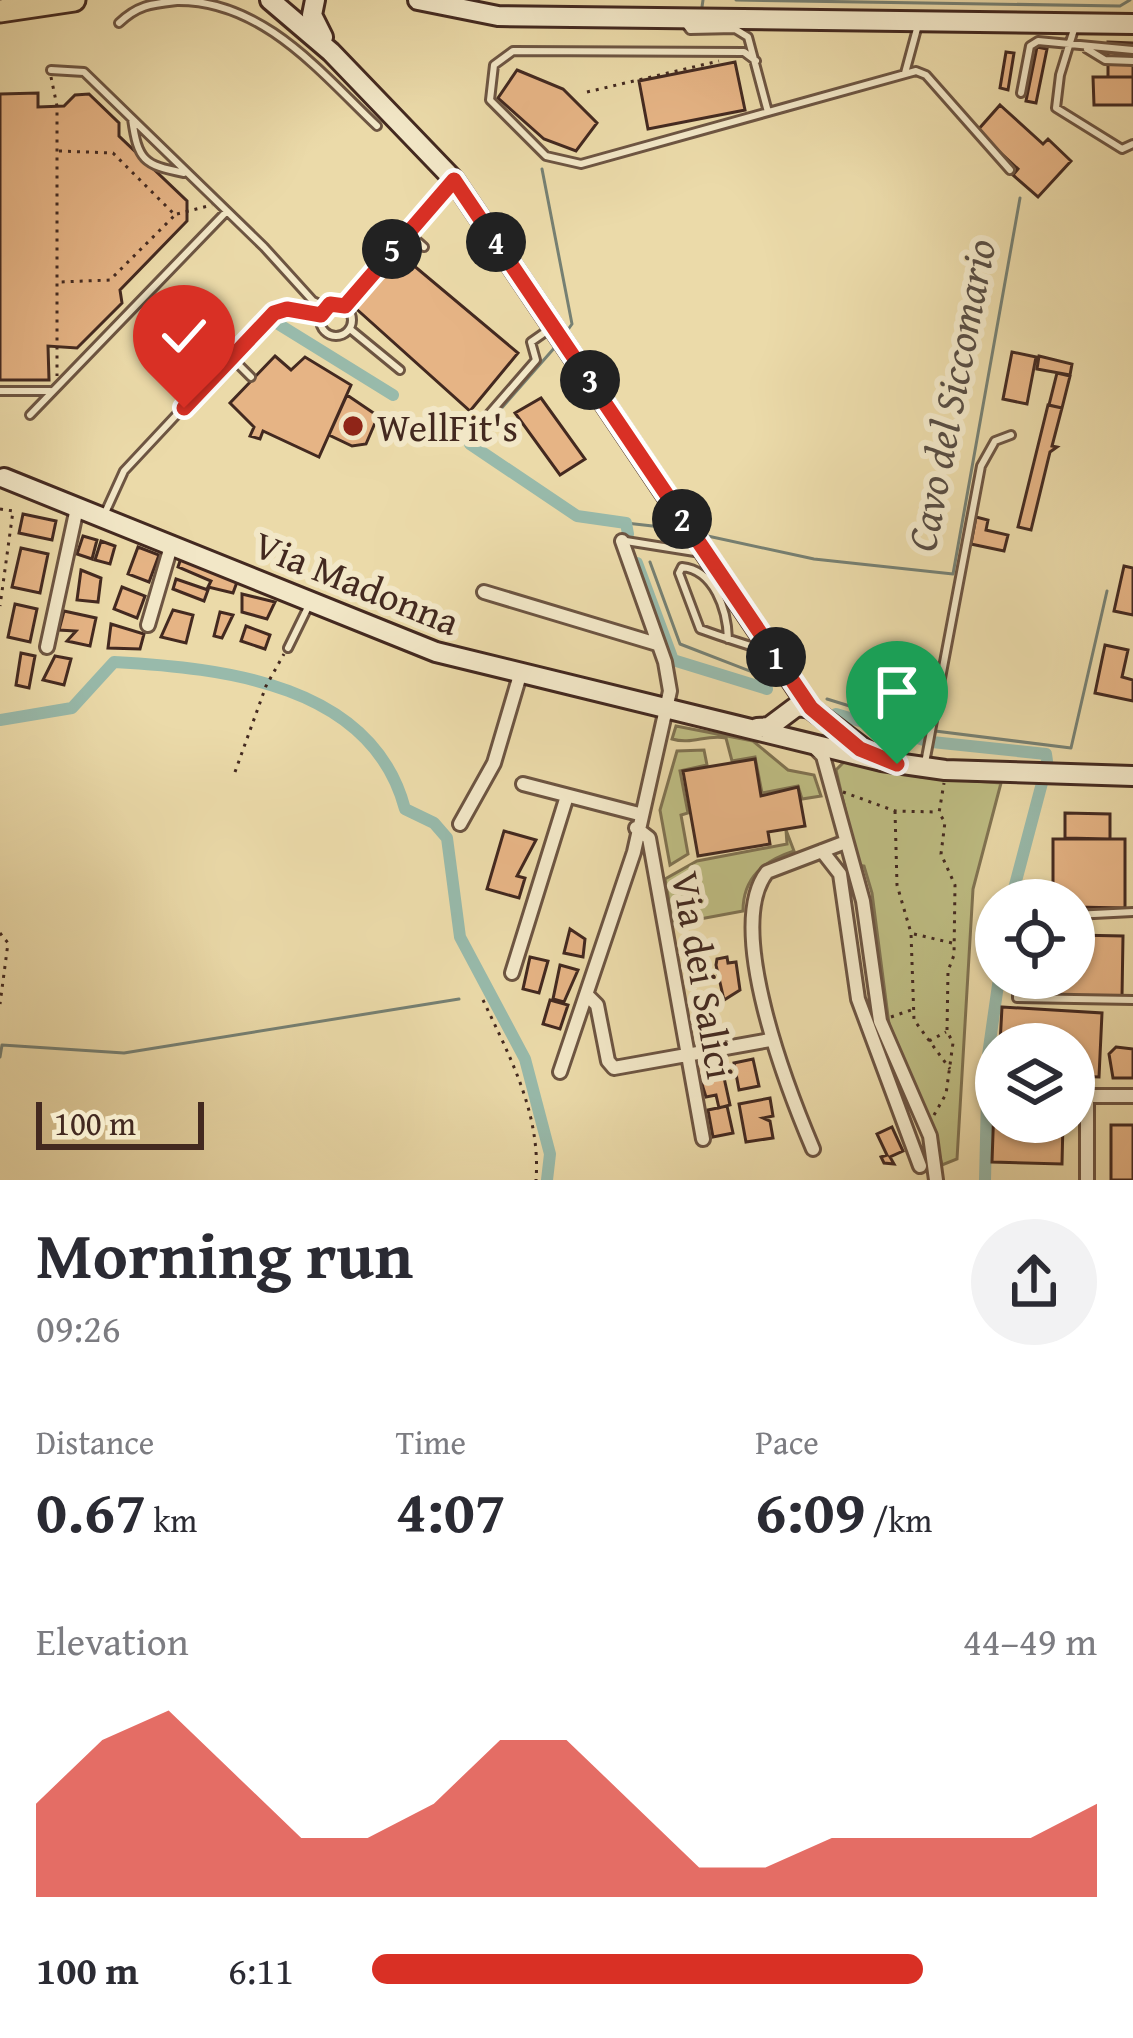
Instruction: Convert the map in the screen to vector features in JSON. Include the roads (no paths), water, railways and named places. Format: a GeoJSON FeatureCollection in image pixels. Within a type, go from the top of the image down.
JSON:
{"type":"FeatureCollection","features":[{"type":"Feature","properties":{"kind":"main road"},"geometry":{"type":"LineString","coordinates":[[0,11],[74,0]]}},
{"type":"Feature","properties":{"kind":"street"},"geometry":{"type":"LineString","coordinates":[[270,0],[331,52],[454,180],[786,672],[802,713],[818,736],[799,741]]}},
{"type":"Feature","properties":{"kind":"street"},"geometry":{"type":"LineString","coordinates":[[315,0],[312,15],[331,52]]}},
{"type":"Feature","properties":{"kind":"street"},"geometry":{"type":"LineString","coordinates":[[418,0],[498,16],[1133,23]]}},
{"type":"Feature","properties":{"kind":"street","name":"Via Madonna"},"geometry":{"type":"LineString","coordinates":[[2,490],[30,493],[172,543],[415,644],[520,675],[897,764]]}},
{"type":"Feature","properties":{"kind":"street"},"geometry":{"type":"LineString","coordinates":[[47,647],[76,508]]}},
{"type":"Feature","properties":{"kind":"street"},"geometry":{"type":"LineString","coordinates":[[560,1072],[634,852],[667,709],[668,678],[622,541]]}},
{"type":"Feature","properties":{"kind":"street"},"geometry":{"type":"LineString","coordinates":[[148,625],[172,543]]}},
{"type":"Feature","properties":{"kind":"street","name":"Via Madonna"},"geometry":{"type":"LineString","coordinates":[[484,592],[657,644]]}},
{"type":"Feature","properties":{"kind":"street"},"geometry":{"type":"LineString","coordinates":[[460,824],[494,763],[520,675]]}},
{"type":"Feature","properties":{"kind":"street"},"geometry":{"type":"LineString","coordinates":[[802,713],[860,749],[897,764],[1133,776]]}},
{"type":"Feature","properties":{"kind":"street"},"geometry":{"type":"LineString","coordinates":[[799,741],[802,713]]}},
{"type":"Feature","properties":{"kind":"street","name":"Via Madonna"},"geometry":{"type":"LineString","coordinates":[[747,728],[770,727],[802,713]]}},
{"type":"Feature","properties":{"kind":"street"},"geometry":{"type":"LineString","coordinates":[[799,741],[824,756],[843,843],[862,901],[873,1024]]}},
{"type":"Feature","properties":{"kind":"street"},"geometry":{"type":"LineString","coordinates":[[826,770],[842,754]]}},
{"type":"Feature","properties":{"kind":"street"},"geometry":{"type":"LineString","coordinates":[[523,784],[638,821]]}},
{"type":"Feature","properties":{"kind":"street"},"geometry":{"type":"LineString","coordinates":[[512,973],[567,796]]}},
{"type":"Feature","properties":{"kind":"street","name":"Via dei Salici"},"geometry":{"type":"LineString","coordinates":[[638,821],[649,838],[703,1139]]}},
{"type":"Feature","properties":{"kind":"street"},"geometry":{"type":"LineString","coordinates":[[813,1150],[770,1040],[751,914],[754,891],[776,866],[843,843]]}},
{"type":"Feature","properties":{"kind":"street"},"geometry":{"type":"LineString","coordinates":[[822,851],[840,874],[873,1024],[936,1180]]}},
{"type":"Feature","properties":{"kind":"street"},"geometry":{"type":"LineString","coordinates":[[840,874],[848,860]]}},
{"type":"Feature","properties":{"kind":"street"},"geometry":{"type":"LineString","coordinates":[[588,996],[597,1005],[612,1068],[770,1040]]}},
{"type":"Feature","properties":{"kind":"street"},"geometry":{"type":"LineString","coordinates":[[1087,1180],[1087,1096],[1133,1096]]}},
{"type":"Feature","properties":{"kind":"street"},"geometry":{"type":"LineString","coordinates":[[916,1124],[920,1166]]}},
{"type":"Feature","properties":{"kind":"lane"},"geometry":{"type":"LineString","coordinates":[[119,23],[137,5],[191,0],[229,4],[284,38],[377,127]]}},
{"type":"Feature","properties":{"kind":"lane"},"geometry":{"type":"LineString","coordinates":[[682,19],[690,30],[742,32],[756,61],[768,112]]}},
{"type":"Feature","properties":{"kind":"lane"},"geometry":{"type":"LineString","coordinates":[[905,73],[920,22]]}},
{"type":"Feature","properties":{"kind":"lane"},"geometry":{"type":"LineString","coordinates":[[1076,23],[1056,108],[1122,149],[1133,144]]}},
{"type":"Feature","properties":{"kind":"lane"},"geometry":{"type":"LineString","coordinates":[[1021,93],[1030,46],[1038,40],[1133,50]]}},
{"type":"Feature","properties":{"kind":"lane"},"geometry":{"type":"LineString","coordinates":[[1084,47],[1105,61],[1133,61]]}},
{"type":"Feature","properties":{"kind":"lane"},"geometry":{"type":"LineString","coordinates":[[756,61],[749,53],[521,50],[496,62],[489,86],[493,108],[546,156],[581,164],[905,73],[926,75],[1010,170]]}},
{"type":"Feature","properties":{"kind":"lane"},"geometry":{"type":"LineString","coordinates":[[51,70],[84,72],[323,311],[327,333],[342,335],[350,329],[352,314],[345,306]]}},
{"type":"Feature","properties":{"kind":"lane"},"geometry":{"type":"LineString","coordinates":[[131,118],[137,151],[154,167],[188,174]]}},
{"type":"Feature","properties":{"kind":"lane"},"geometry":{"type":"LineString","coordinates":[[103,518],[124,471],[274,313],[345,306],[454,180]]}},
{"type":"Feature","properties":{"kind":"lane"},"geometry":{"type":"LineString","coordinates":[[30,415],[227,211]]}},
{"type":"Feature","properties":{"kind":"lane"},"geometry":{"type":"LineString","coordinates":[[406,232],[424,247]]}},
{"type":"Feature","properties":{"kind":"lane"},"geometry":{"type":"LineString","coordinates":[[461,433],[470,436],[536,359],[531,342],[554,326]]}},
{"type":"Feature","properties":{"kind":"lane"},"geometry":{"type":"LineString","coordinates":[[350,329],[400,370]]}},
{"type":"Feature","properties":{"kind":"lane"},"geometry":{"type":"LineString","coordinates":[[233,358],[251,377]]}},
{"type":"Feature","properties":{"kind":"lane"},"geometry":{"type":"LineString","coordinates":[[0,391],[54,391]]}},
{"type":"Feature","properties":{"kind":"lane"},"geometry":{"type":"LineString","coordinates":[[924,767],[980,466],[995,441],[1011,435]]}},
{"type":"Feature","properties":{"kind":"lane"},"geometry":{"type":"LineString","coordinates":[[622,541],[706,554]]}},
{"type":"Feature","properties":{"kind":"lane"},"geometry":{"type":"LineString","coordinates":[[728,639],[709,578],[700,569],[682,567],[679,573],[700,629],[728,639],[757,648],[767,644]]}},
{"type":"Feature","properties":{"kind":"lane"},"geometry":{"type":"LineString","coordinates":[[288,648],[311,600]]}},
{"type":"Feature","properties":{"kind":"lane"},"geometry":{"type":"LineString","coordinates":[[1095,914],[1133,912]]}},
{"type":"Feature","properties":{"kind":"lane"},"geometry":{"type":"LineString","coordinates":[[1075,999],[1133,1000]]}},
{"type":"Feature","properties":{"kind":"waterway","name":"Cavo del Siccomario"},"geometry":{"type":"LineString","coordinates":[[702,7],[703,0]]}},
{"type":"Feature","properties":{"kind":"waterway","name":"Cavo del Siccomario"},"geometry":{"type":"LineString","coordinates":[[736,0],[1120,6],[1130,0]]}},
{"type":"Feature","properties":{"kind":"waterway","name":"Cavo del Siccomario"},"geometry":{"type":"LineString","coordinates":[[542,169],[572,324],[567,331]]}},
{"type":"Feature","properties":{"kind":"waterway","name":"Cavo del Siccomario"},"geometry":{"type":"LineString","coordinates":[[703,535],[814,559],[953,574],[1020,198]]}},
{"type":"Feature","properties":{"kind":"waterway"},"geometry":{"type":"LineString","coordinates":[[275,322],[393,395]]}},
{"type":"Feature","properties":{"kind":"waterway","name":"Cavo del Siccomario"},"geometry":{"type":"LineString","coordinates":[[470,444],[556,346]]}},
{"type":"Feature","properties":{"kind":"waterway"},"geometry":{"type":"LineString","coordinates":[[470,444],[577,516],[626,523],[628,534]]}},
{"type":"Feature","properties":{"kind":"waterway","name":"Cavo del Siccomario"},"geometry":{"type":"LineString","coordinates":[[626,523],[679,529]]}},
{"type":"Feature","properties":{"kind":"waterway","name":"Cavo del Siccomario"},"geometry":{"type":"LineString","coordinates":[[650,562],[680,644],[773,680]]}},
{"type":"Feature","properties":{"kind":"waterway"},"geometry":{"type":"LineString","coordinates":[[637,563],[673,660],[767,689]]}},
{"type":"Feature","properties":{"kind":"waterway","name":"Cavo del Siccomario"},"geometry":{"type":"LineString","coordinates":[[935,731],[1071,748],[1107,591]]}},
{"type":"Feature","properties":{"kind":"waterway"},"geometry":{"type":"LineString","coordinates":[[0,720],[72,708],[114,662],[246,678],[327,709],[361,734],[388,767],[405,809],[434,823],[447,838],[460,937],[525,1059],[550,1154],[547,1180]]}},
{"type":"Feature","properties":{"kind":"waterway","name":"Cavo del Siccomario"},"geometry":{"type":"LineString","coordinates":[[827,699],[927,730]]}},
{"type":"Feature","properties":{"kind":"waterway"},"geometry":{"type":"LineString","coordinates":[[836,714],[924,740]]}},
{"type":"Feature","properties":{"kind":"waterway"},"geometry":{"type":"LineString","coordinates":[[932,742],[1046,754],[1047,761]]}},
{"type":"Feature","properties":{"kind":"waterway"},"geometry":{"type":"LineString","coordinates":[[1017,879],[1042,783]]}},
{"type":"Feature","properties":{"kind":"waterway","name":"Cavo del Siccomario"},"geometry":{"type":"LineString","coordinates":[[0,1057],[2,1045],[124,1053],[459,999]]}},
{"type":"Feature","properties":{"kind":"waterway"},"geometry":{"type":"LineString","coordinates":[[985,1180],[988,1055],[996,999]]}},
{"type":"Feature","properties":{"kind":"place","name":"WellFit's"},"geometry":{"type":"Point","coordinates":[353,426]}}]}
